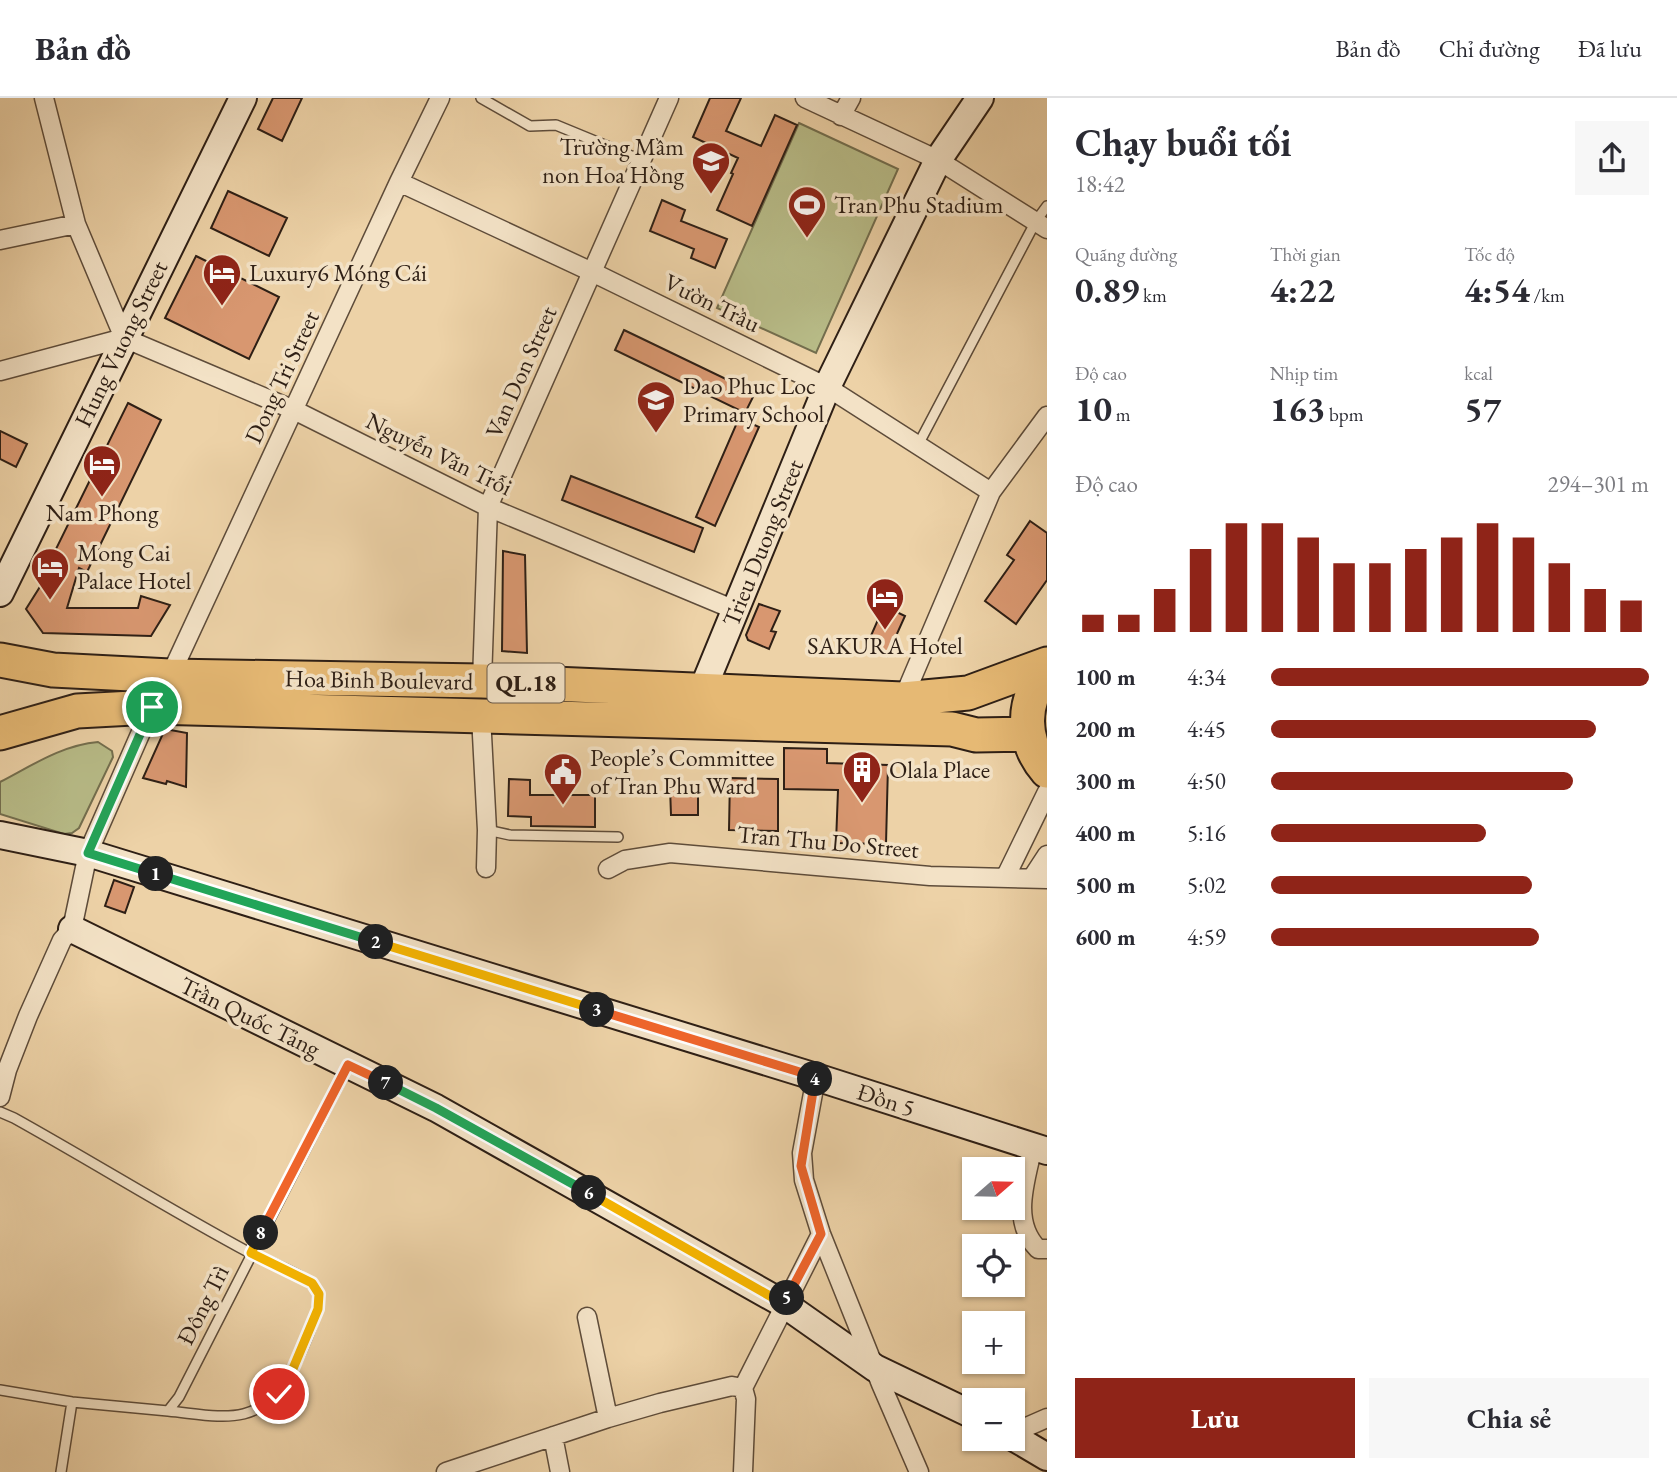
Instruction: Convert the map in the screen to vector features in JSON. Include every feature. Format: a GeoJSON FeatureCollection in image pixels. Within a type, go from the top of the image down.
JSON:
{"type":"FeatureCollection","features":[{"type":"Feature","properties":{"kind":"highway","name":"Hoa Binh Boulevard"},"geometry":{"type":"LineString","coordinates":[[0,660],[54,670],[170,676],[482,681],[697,701],[952,729],[976,735],[1027,734]]}},
{"type":"Feature","properties":{"kind":"highway","name":"Hoa Binh Boulevard"},"geometry":{"type":"LineString","coordinates":[[0,733],[77,711],[152,707],[481,716],[697,701],[903,699],[968,693],[1047,664]]}},
{"type":"Feature","properties":{"kind":"highway"},"geometry":{"type":"LineString","coordinates":[[1047,673],[1038,682],[1028,707],[1027,734],[1036,758],[1047,771]]}},
{"type":"Feature","properties":{"kind":"highway"},"geometry":{"type":"LineString","coordinates":[[152,707],[170,676]]}},
{"type":"Feature","properties":{"kind":"highway"},"geometry":{"type":"LineString","coordinates":[[481,716],[482,681]]}},
{"type":"Feature","properties":{"kind":"street"},"geometry":{"type":"LineString","coordinates":[[0,371],[124,338],[76,224],[44,98]]}},
{"type":"Feature","properties":{"kind":"street","name":"Hung Vuong Street"},"geometry":{"type":"LineString","coordinates":[[0,592],[243,98]]}},
{"type":"Feature","properties":{"kind":"street","name":"Dong Tri Street"},"geometry":{"type":"LineString","coordinates":[[170,676],[440,98]]}},
{"type":"Feature","properties":{"kind":"street","name":"Van Don Street"},"geometry":{"type":"LineString","coordinates":[[482,681],[488,508],[669,98]]}},
{"type":"Feature","properties":{"kind":"street"},"geometry":{"type":"LineString","coordinates":[[805,98],[938,160],[1042,225]]}},
{"type":"Feature","properties":{"kind":"street"},"geometry":{"type":"LineString","coordinates":[[841,116],[851,98]]}},
{"type":"Feature","properties":{"kind":"street","name":"Trieu Duong Street"},"geometry":{"type":"LineString","coordinates":[[697,701],[827,387],[938,160],[980,98]]}},
{"type":"Feature","properties":{"kind":"street","name":"Vườn Trầu"},"geometry":{"type":"LineString","coordinates":[[399,182],[592,272],[827,387],[991,492]]}},
{"type":"Feature","properties":{"kind":"street"},"geometry":{"type":"LineString","coordinates":[[0,240],[76,224]]}},
{"type":"Feature","properties":{"kind":"street","name":"Nguyễn Văn Trỗi"},"geometry":{"type":"LineString","coordinates":[[124,338],[294,410],[488,508],[735,610]]}},
{"type":"Feature","properties":{"kind":"street"},"geometry":{"type":"LineString","coordinates":[[903,699],[991,492],[1047,416]]}},
{"type":"Feature","properties":{"kind":"street"},"geometry":{"type":"LineString","coordinates":[[0,1097],[7,1070],[28,1016],[62,940],[72,929],[88,853],[152,707]]}},
{"type":"Feature","properties":{"kind":"street"},"geometry":{"type":"LineString","coordinates":[[481,716],[487,830],[486,868]]}},
{"type":"Feature","properties":{"kind":"street"},"geometry":{"type":"LineString","coordinates":[[1005,878],[1047,792]]}},
{"type":"Feature","properties":{"kind":"street","name":"Đồn 5"},"geometry":{"type":"LineString","coordinates":[[0,835],[88,853],[816,1077],[1040,1149]]}},
{"type":"Feature","properties":{"kind":"street","name":"Tran Thu Do Street"},"geometry":{"type":"LineString","coordinates":[[608,869],[625,860],[670,853],[930,876],[1040,879]]}},
{"type":"Feature","properties":{"kind":"street"},"geometry":{"type":"LineString","coordinates":[[1040,879],[1047,855]]}},
{"type":"Feature","properties":{"kind":"street","name":"Trần Quốc Tảng"},"geometry":{"type":"LineString","coordinates":[[72,929],[496,1141],[784,1304],[874,1368],[962,1410]]}},
{"type":"Feature","properties":{"kind":"street"},"geometry":{"type":"LineString","coordinates":[[816,1077],[801,1166],[821,1234],[919,1472]]}},
{"type":"Feature","properties":{"kind":"street"},"geometry":{"type":"LineString","coordinates":[[1040,1149],[1021,1197],[1021,1212],[1031,1241],[1038,1249],[1047,1249]]}},
{"type":"Feature","properties":{"kind":"street"},"geometry":{"type":"LineString","coordinates":[[743,1472],[746,1399],[743,1388],[821,1234]]}},
{"type":"Feature","properties":{"kind":"street"},"geometry":{"type":"LineString","coordinates":[[587,1317],[608,1418]]}},
{"type":"Feature","properties":{"kind":"street"},"geometry":{"type":"LineString","coordinates":[[446,1472],[660,1403],[732,1386],[743,1388]]}},
{"type":"Feature","properties":{"kind":"street"},"geometry":{"type":"LineString","coordinates":[[1025,1429],[1047,1418]]}},
{"type":"Feature","properties":{"kind":"street"},"geometry":{"type":"LineString","coordinates":[[553,1436],[560,1472]]}},
{"type":"Feature","properties":{"kind":"street"},"geometry":{"type":"LineString","coordinates":[[1025,1443],[1047,1457]]}},
{"type":"Feature","properties":{"kind":"lane"},"geometry":{"type":"LineString","coordinates":[[481,98],[530,126],[556,125],[642,160]]}},
{"type":"Feature","properties":{"kind":"lane"},"geometry":{"type":"LineString","coordinates":[[918,445],[1042,225],[1047,206]]}},
{"type":"Feature","properties":{"kind":"lane"},"geometry":{"type":"LineString","coordinates":[[487,830],[510,835],[618,837]]}},
{"type":"Feature","properties":{"kind":"lane","name":"Đông Trì"},"geometry":{"type":"LineString","coordinates":[[167,1411],[178,1397],[348,1065]]}},
{"type":"Feature","properties":{"kind":"lane"},"geometry":{"type":"LineString","coordinates":[[0,1112],[251,1253],[312,1283],[319,1294],[318,1309],[292,1371],[279,1394],[247,1415],[222,1416],[72,1402],[0,1390]]}},
{"type":"Feature","properties":{"kind":"lane"},"geometry":{"type":"LineString","coordinates":[[61,1472],[72,1402]]}},
{"type":"Feature","properties":{"kind":"green space","name":"Tran Phu Stadium"},"geometry":{"type":"Polygon","coordinates":[[[799,123],[898,169],[816,353],[717,308],[799,123]]]}},
{"type":"Feature","properties":{"kind":"green space"},"geometry":{"type":"Polygon","coordinates":[[[98,742],[112,751],[113,757],[79,828],[64,834],[0,814],[0,782],[59,752],[98,742]]]}},
{"type":"Feature","properties":{"kind":"building"},"geometry":{"type":"Polygon","coordinates":[[[273,98],[302,98],[282,141],[258,129],[273,98]]]}},
{"type":"Feature","properties":{"kind":"building"},"geometry":{"type":"Polygon","coordinates":[[[710,98],[741,98],[726,131],[761,146],[775,115],[797,125],[752,226],[717,210],[738,158],[693,137],[710,98]]]}},
{"type":"Feature","properties":{"kind":"building"},"geometry":{"type":"Polygon","coordinates":[[[228,191],[287,218],[269,256],[211,228],[228,191]]]}},
{"type":"Feature","properties":{"kind":"building"},"geometry":{"type":"Polygon","coordinates":[[[662,200],[685,210],[681,221],[727,239],[715,268],[691,258],[694,249],[650,231],[662,200]]]}},
{"type":"Feature","properties":{"kind":"building","name":"Luxury6 Móng Cái"},"geometry":{"type":"Polygon","coordinates":[[[196,256],[279,297],[249,359],[165,318],[196,256]]]}},
{"type":"Feature","properties":{"kind":"building"},"geometry":{"type":"Polygon","coordinates":[[[624,330],[755,393],[745,413],[615,350],[624,330]]]}},
{"type":"Feature","properties":{"kind":"building"},"geometry":{"type":"Polygon","coordinates":[[[128,403],[161,420],[87,572],[79,568],[67,608],[138,608],[141,596],[170,605],[151,636],[43,633],[26,609],[58,558],[53,555],[128,403]]]}},
{"type":"Feature","properties":{"kind":"building"},"geometry":{"type":"Polygon","coordinates":[[[739,418],[759,427],[715,526],[696,517],[739,418]]]}},
{"type":"Feature","properties":{"kind":"building"},"geometry":{"type":"Polygon","coordinates":[[[0,431],[27,444],[16,467],[0,459],[0,431]]]}},
{"type":"Feature","properties":{"kind":"building"},"geometry":{"type":"Polygon","coordinates":[[[571,476],[703,528],[694,552],[562,500],[571,476]]]}},
{"type":"Feature","properties":{"kind":"building"},"geometry":{"type":"Polygon","coordinates":[[[1030,521],[1047,533],[1047,580],[1016,624],[985,601],[1014,560],[1007,555],[1030,521]]]}},
{"type":"Feature","properties":{"kind":"building"},"geometry":{"type":"Polygon","coordinates":[[[503,551],[525,555],[527,653],[502,651],[503,551]]]}},
{"type":"Feature","properties":{"kind":"building"},"geometry":{"type":"Polygon","coordinates":[[[759,604],[780,611],[771,631],[776,632],[769,649],[748,640],[746,635],[759,604]]]}},
{"type":"Feature","properties":{"kind":"building","name":"SAKURA Hotel"},"geometry":{"type":"Polygon","coordinates":[[[884,606],[905,616],[887,656],[866,647],[884,606]]]}},
{"type":"Feature","properties":{"kind":"building"},"geometry":{"type":"Polygon","coordinates":[[[165,729],[187,733],[186,787],[143,778],[165,729]]]}},
{"type":"Feature","properties":{"kind":"building","name":"Olala Place"},"geometry":{"type":"Polygon","coordinates":[[[784,748],[827,749],[827,763],[888,765],[886,844],[836,843],[838,790],[784,789],[784,748]]]}},
{"type":"Feature","properties":{"kind":"building"},"geometry":{"type":"Polygon","coordinates":[[[730,778],[778,779],[778,831],[729,830],[730,778]]]}},
{"type":"Feature","properties":{"kind":"building","name":"People’s Committee of Tran Phu Ward"},"geometry":{"type":"Polygon","coordinates":[[[509,779],[530,780],[530,795],[595,795],[595,827],[531,826],[531,817],[508,816],[509,779]]]}},
{"type":"Feature","properties":{"kind":"building"},"geometry":{"type":"Polygon","coordinates":[[[670,787],[698,787],[698,815],[671,815],[670,787]]]}},
{"type":"Feature","properties":{"kind":"building"},"geometry":{"type":"Polygon","coordinates":[[[114,880],[134,887],[125,913],[105,906],[114,880]]]}},
{"type":"Feature","properties":{"kind":"place","name":"Trường Mầm non Hoa Hồng"},"geometry":{"type":"Point","coordinates":[711,195]}},
{"type":"Feature","properties":{"kind":"place","name":"Tran Phu Stadium"},"geometry":{"type":"Point","coordinates":[807,239]}},
{"type":"Feature","properties":{"kind":"place","name":"Luxury6 Móng Cái"},"geometry":{"type":"Point","coordinates":[222,307]}},
{"type":"Feature","properties":{"kind":"place","name":"Dao Phuc Loc Primary School"},"geometry":{"type":"Point","coordinates":[656,434]}},
{"type":"Feature","properties":{"kind":"place","name":"Nam Phong"},"geometry":{"type":"Point","coordinates":[102,498]}},
{"type":"Feature","properties":{"kind":"place","name":"Mong Cai Palace Hotel"},"geometry":{"type":"Point","coordinates":[50,601]}},
{"type":"Feature","properties":{"kind":"place","name":"SAKURA Hotel"},"geometry":{"type":"Point","coordinates":[885,631]}},
{"type":"Feature","properties":{"kind":"place","name":"Olala Place"},"geometry":{"type":"Point","coordinates":[862,804]}},
{"type":"Feature","properties":{"kind":"place","name":"People’s Committee of Tran Phu Ward"},"geometry":{"type":"Point","coordinates":[563,806]}},
{"type":"Feature","properties":{"kind":"route"},"geometry":{"type":"LineString","coordinates":[[152,707],[88,853],[816,1077],[801,1166],[821,1234],[784,1304],[509,1148],[436,1108],[348,1065],[251,1253],[312,1283],[319,1294],[318,1309],[292,1371],[279,1394]]}}]}
